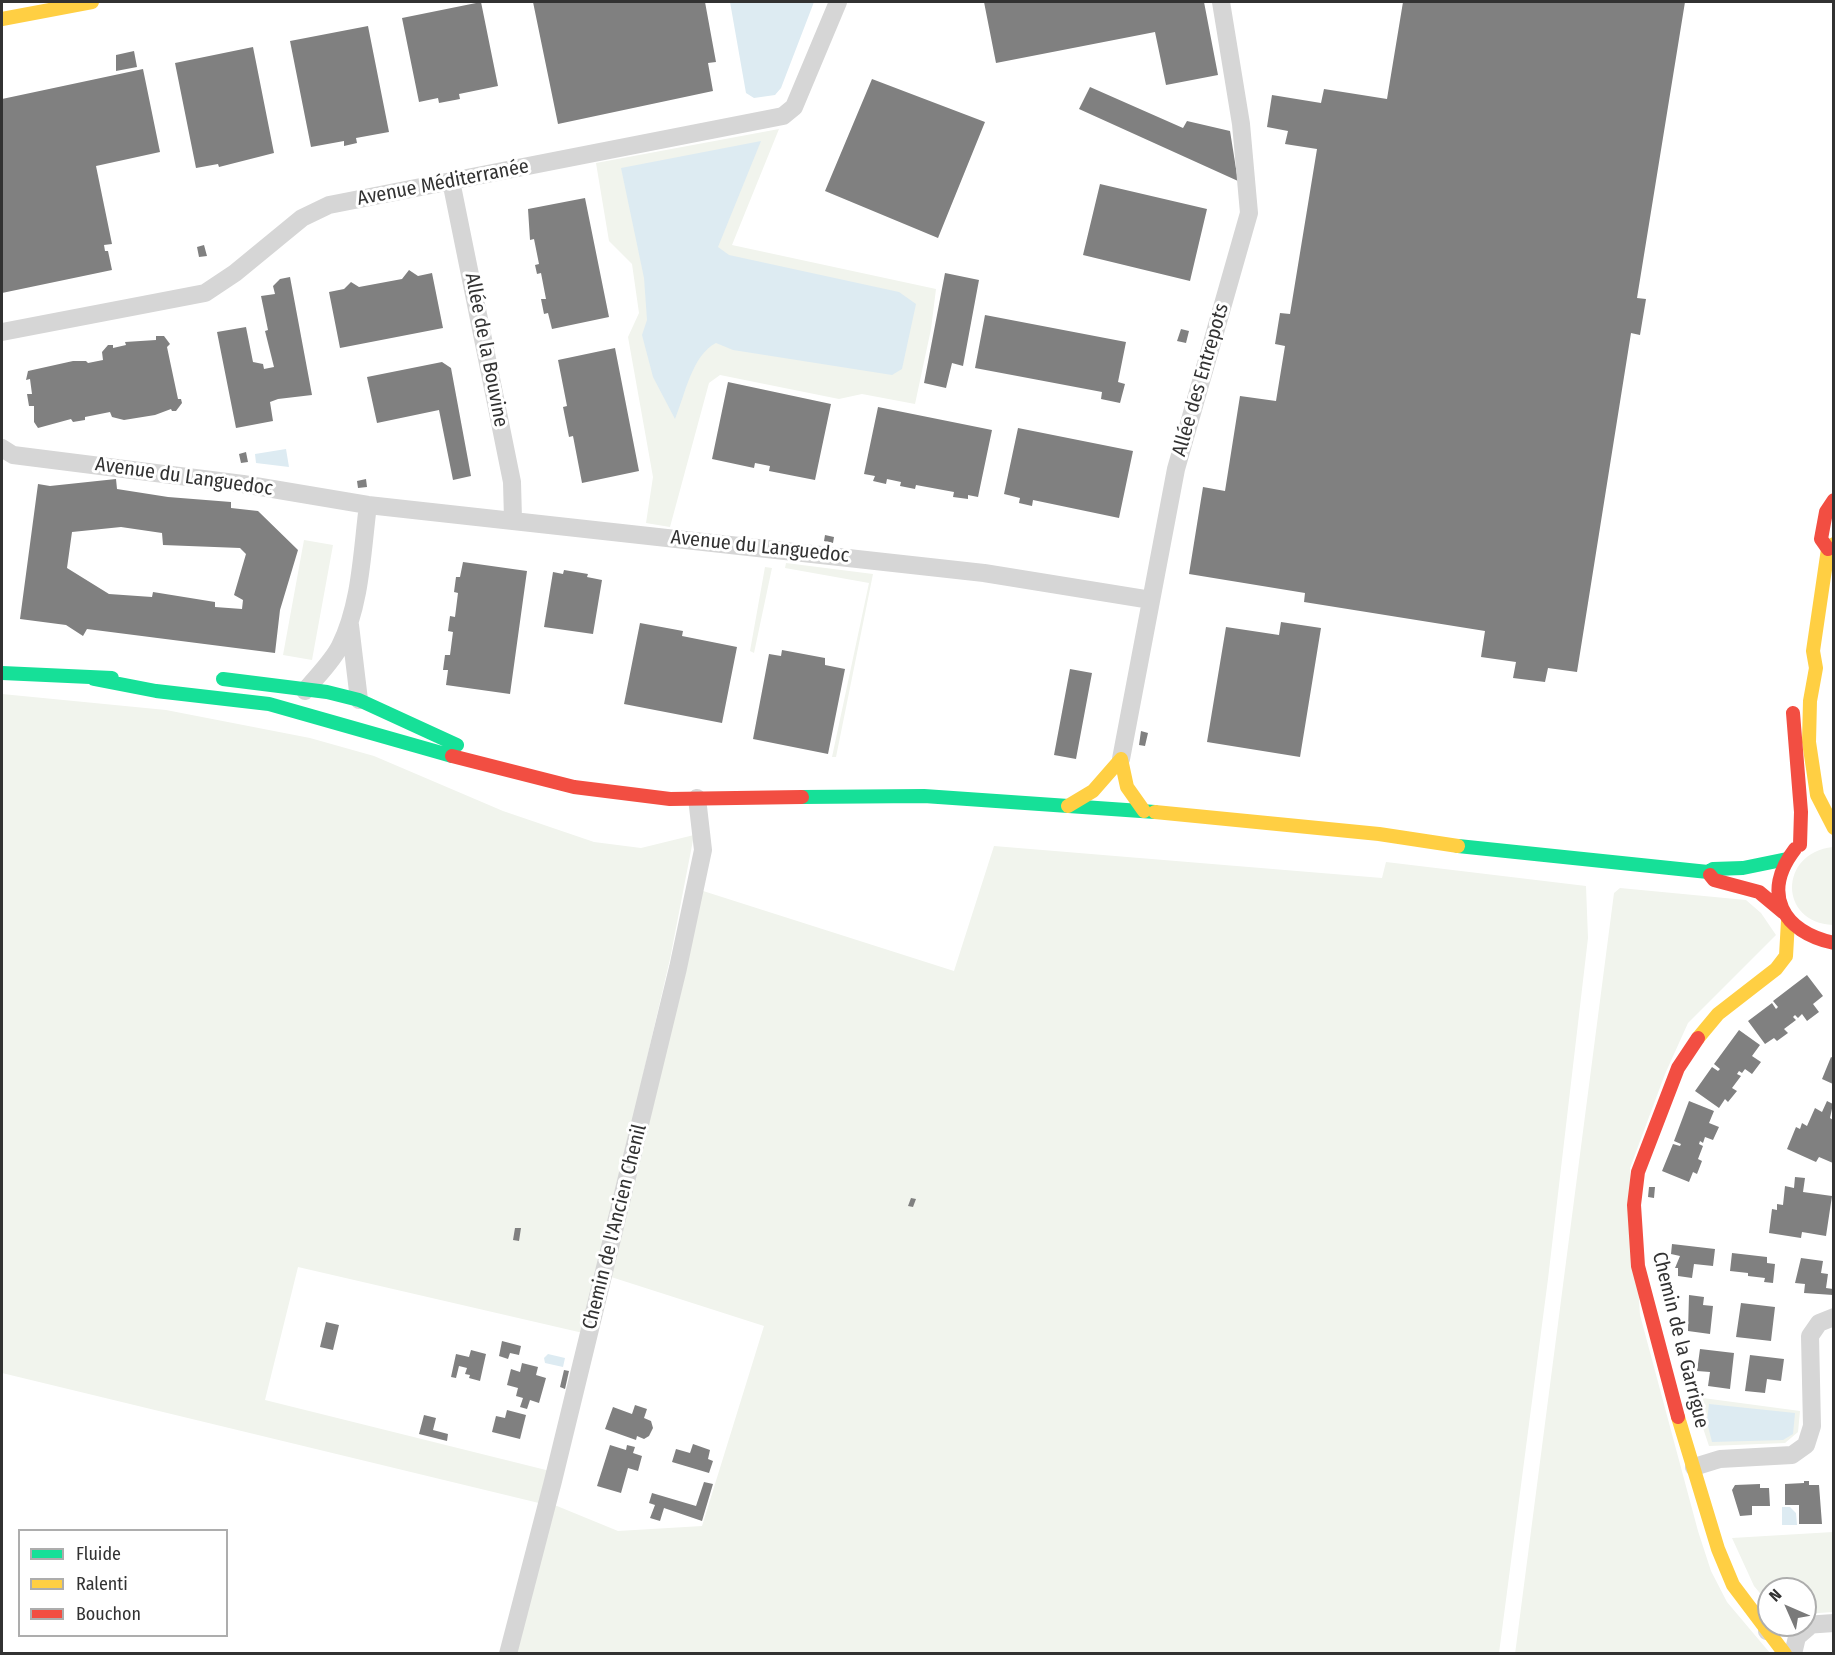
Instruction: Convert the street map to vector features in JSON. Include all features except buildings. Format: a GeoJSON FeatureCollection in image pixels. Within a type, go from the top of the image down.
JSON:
{"type":"FeatureCollection","features":[{"type":"Feature","properties":{"kind":"street"},"geometry":{"type":"LineString","coordinates":[[2,19],[92,2]]}},
{"type":"Feature","properties":{"kind":"street","name":"Avenue Méditerranée"},"geometry":{"type":"LineString","coordinates":[[2,332],[205,293],[235,273],[302,218],[324,208],[362,197],[783,116],[794,107],[838,2]]}},
{"type":"Feature","properties":{"kind":"street","name":"Allée des Entrepots"},"geometry":{"type":"LineString","coordinates":[[1121,766],[1176,469],[1249,213],[1241,124],[1221,2]]}},
{"type":"Feature","properties":{"kind":"street","name":"Allée de la Bouvine"},"geometry":{"type":"LineString","coordinates":[[452,181],[512,482],[513,519]]}},
{"type":"Feature","properties":{"kind":"street","name":"Avenue du Languedoc"},"geometry":{"type":"LineString","coordinates":[[2,448],[13,455],[243,484],[368,504],[984,573],[1151,600]]}},
{"type":"Feature","properties":{"kind":"street"},"geometry":{"type":"LineString","coordinates":[[1785,956],[1786,916],[1778,885],[1787,859],[1800,845],[1827,833],[1817,795],[1809,742],[1810,701],[1816,668],[1813,651],[1831,547],[1821,538],[1826,512],[1833,500]]}},
{"type":"Feature","properties":{"kind":"street"},"geometry":{"type":"LineString","coordinates":[[305,691],[339,648],[349,621],[360,571],[368,504]]}},
{"type":"Feature","properties":{"kind":"street"},"geometry":{"type":"LineString","coordinates":[[349,621],[359,700]]}},
{"type":"Feature","properties":{"kind":"street"},"geometry":{"type":"LineString","coordinates":[[1801,668],[1813,651]]}},
{"type":"Feature","properties":{"kind":"street"},"geometry":{"type":"LineString","coordinates":[[2,673],[94,679],[159,676]]}},
{"type":"Feature","properties":{"kind":"street"},"geometry":{"type":"LineString","coordinates":[[206,677],[327,692],[359,700],[497,765]]}},
{"type":"Feature","properties":{"kind":"street"},"geometry":{"type":"LineString","coordinates":[[94,679],[156,691],[213,696],[291,709],[438,753],[497,765],[574,788],[649,797],[924,796],[1092,806],[1379,834],[1477,849],[1708,872],[1713,869],[1743,868],[1787,859]]}},
{"type":"Feature","properties":{"kind":"street"},"geometry":{"type":"LineString","coordinates":[[305,691],[327,702],[352,727]]}},
{"type":"Feature","properties":{"kind":"street"},"geometry":{"type":"LineString","coordinates":[[213,696],[242,692],[304,704],[359,700]]}},
{"type":"Feature","properties":{"kind":"street"},"geometry":{"type":"LineString","coordinates":[[1796,699],[1792,746],[1802,828],[1800,845]]}},
{"type":"Feature","properties":{"kind":"street"},"geometry":{"type":"LineString","coordinates":[[1068,806],[1093,791],[1121,766]]}},
{"type":"Feature","properties":{"kind":"street"},"geometry":{"type":"LineString","coordinates":[[1121,766],[1116,786],[1092,806],[1090,818],[1153,826]]}},
{"type":"Feature","properties":{"kind":"street"},"geometry":{"type":"LineString","coordinates":[[1121,766],[1130,794],[1144,811]]}},
{"type":"Feature","properties":{"kind":"street","name":"Chemin de l'Ancien Chenil"},"geometry":{"type":"LineString","coordinates":[[508,1653],[554,1481],[678,968],[703,850],[697,798]]}},
{"type":"Feature","properties":{"kind":"street"},"geometry":{"type":"LineString","coordinates":[[1388,850],[1458,858],[1477,849]]}},
{"type":"Feature","properties":{"kind":"street"},"geometry":{"type":"LineString","coordinates":[[1708,872],[1714,880],[1759,892],[1803,934],[1827,942]]}},
{"type":"Feature","properties":{"kind":"street","name":"Chemin de la Garrigue"},"geometry":{"type":"LineString","coordinates":[[1757,1619],[1725,1569],[1694,1467],[1638,1266],[1635,1184],[1670,1089],[1687,1051],[1718,1014],[1766,979],[1785,956],[1827,942]]}},
{"type":"Feature","properties":{"kind":"street"},"geometry":{"type":"LineString","coordinates":[[1694,1467],[1720,1459],[1792,1455],[1806,1445],[1812,1426],[1810,1336],[1819,1323],[1833,1317]]}},
{"type":"Feature","properties":{"kind":"street"},"geometry":{"type":"LineString","coordinates":[[1817,1624],[1833,1623]]}},
{"type":"Feature","properties":{"kind":"street","name":"Chemin de la Garrigue"},"geometry":{"type":"LineString","coordinates":[[1772,1637],[1785,1653]]}},
{"type":"Feature","properties":{"kind":"street"},"geometry":{"type":"LineString","coordinates":[[1793,1653],[1797,1637]]}},
{"type":"Feature","properties":{"kind":"shaded area"},"geometry":{"type":"Polygon","coordinates":[[[730,2],[814,2],[781,88],[775,95],[754,98],[746,93],[730,2]]]}},
{"type":"Feature","properties":{"kind":"shaded area"},"geometry":{"type":"Polygon","coordinates":[[[779,129],[732,245],[936,289],[931,329],[915,404],[862,394],[839,399],[720,375],[709,383],[670,527],[646,523],[653,477],[628,337],[639,313],[632,264],[609,241],[596,163],[779,129]]]}},
{"type":"Feature","properties":{"kind":"shaded area"},"geometry":{"type":"Polygon","coordinates":[[[761,141],[718,247],[729,255],[899,292],[916,304],[902,369],[892,375],[733,350],[716,343],[708,349],[695,366],[675,419],[653,377],[642,335],[647,320],[644,278],[621,168],[761,141]]]}},
{"type":"Feature","properties":{"kind":"shaded area"},"geometry":{"type":"Polygon","coordinates":[[[286,449],[289,467],[256,463],[255,454],[286,449]]]}},
{"type":"Feature","properties":{"kind":"shaded area"},"geometry":{"type":"Polygon","coordinates":[[[304,540],[333,545],[312,660],[283,655],[304,540]]]}},
{"type":"Feature","properties":{"kind":"shaded area"},"geometry":{"type":"Polygon","coordinates":[[[786,563],[873,574],[836,757],[832,757],[869,583],[785,568],[786,563]]]}},
{"type":"Feature","properties":{"kind":"shaded area"},"geometry":{"type":"Polygon","coordinates":[[[765,567],[772,568],[754,653],[750,651],[765,567]]]}},
{"type":"Feature","properties":{"kind":"shaded area"},"geometry":{"type":"Polygon","coordinates":[[[2,694],[166,710],[310,738],[374,756],[503,811],[594,842],[641,848],[694,835],[670,959],[583,1333],[298,1267],[265,1400],[550,1471],[543,1504],[2,1373],[2,694]]]}},
{"type":"Feature","properties":{"kind":"shaded area"},"geometry":{"type":"Polygon","coordinates":[[[994,846],[1382,878],[1386,862],[1586,886],[1588,938],[1548,1279],[1499,1653],[510,1653],[543,1504],[557,1506],[618,1531],[702,1526],[764,1326],[608,1276],[700,890],[954,971],[994,846]]]}},
{"type":"Feature","properties":{"kind":"shaded area"},"geometry":{"type":"Polygon","coordinates":[[[1833,847],[1833,925],[1815,921],[1802,913],[1795,901],[1792,888],[1795,874],[1802,861],[1815,852],[1833,847]]]}},
{"type":"Feature","properties":{"kind":"shaded area"},"geometry":{"type":"Polygon","coordinates":[[[1620,888],[1746,900],[1761,913],[1776,935],[1688,1023],[1665,1074],[1630,1168],[1640,1315],[1698,1531],[1711,1571],[1727,1602],[1770,1653],[1515,1654],[1614,893],[1620,888]]]}},
{"type":"Feature","properties":{"kind":"shaded area"},"geometry":{"type":"Polygon","coordinates":[[[548,1354],[565,1358],[563,1367],[545,1363],[544,1358],[548,1354]]]}},
{"type":"Feature","properties":{"kind":"shaded area"},"geometry":{"type":"Polygon","coordinates":[[[1703,1398],[1800,1411],[1798,1432],[1785,1443],[1709,1446],[1701,1422],[1703,1398]]]}},
{"type":"Feature","properties":{"kind":"shaded area"},"geometry":{"type":"Polygon","coordinates":[[[1709,1404],[1795,1413],[1793,1434],[1783,1440],[1712,1442],[1707,1422],[1709,1404]]]}},
{"type":"Feature","properties":{"kind":"shaded area"},"geometry":{"type":"Polygon","coordinates":[[[1782,1507],[1790,1507],[1796,1513],[1797,1525],[1782,1525],[1782,1507]]]}},
{"type":"Feature","properties":{"kind":"shaded area"},"geometry":{"type":"Polygon","coordinates":[[[1833,1532],[1833,1612],[1817,1613],[1817,1577],[1757,1577],[1757,1590],[1732,1538],[1833,1532]]]}},
{"type":"Feature","properties":{"kind":"traffic: fast"},"geometry":{"type":"LineString","coordinates":[[2,673],[112,678]]}},
{"type":"Feature","properties":{"kind":"traffic: fast"},"geometry":{"type":"LineString","coordinates":[[94,679],[156,691],[269,704],[452,756]]}},
{"type":"Feature","properties":{"kind":"traffic: fast"},"geometry":{"type":"LineString","coordinates":[[223,679],[327,692],[359,700],[457,745]]}},
{"type":"Feature","properties":{"kind":"traffic: fast"},"geometry":{"type":"LineString","coordinates":[[802,797],[924,796],[1155,812]]}},
{"type":"Feature","properties":{"kind":"traffic: fast"},"geometry":{"type":"LineString","coordinates":[[1458,846],[1708,872],[1713,869],[1743,868],[1787,859]]}},
{"type":"Feature","properties":{"kind":"traffic: slow"},"geometry":{"type":"LineString","coordinates":[[2,19],[92,2]]}},
{"type":"Feature","properties":{"kind":"traffic: slow"},"geometry":{"type":"LineString","coordinates":[[1834,544],[1828,549],[1813,651],[1816,668],[1810,701],[1809,742],[1817,795],[1834,828]]}},
{"type":"Feature","properties":{"kind":"traffic: slow"},"geometry":{"type":"LineString","coordinates":[[1121,759],[1127,787],[1144,811]]}},
{"type":"Feature","properties":{"kind":"traffic: slow"},"geometry":{"type":"LineString","coordinates":[[1068,806],[1093,791],[1121,759]]}},
{"type":"Feature","properties":{"kind":"traffic: slow"},"geometry":{"type":"LineString","coordinates":[[1155,812],[1379,834],[1458,846]]}},
{"type":"Feature","properties":{"kind":"traffic: slow"},"geometry":{"type":"LineString","coordinates":[[1698,1038],[1718,1014],[1776,969],[1786,956],[1788,921]]}},
{"type":"Feature","properties":{"kind":"traffic: slow"},"geometry":{"type":"LineString","coordinates":[[1678,1417],[1718,1549],[1733,1585],[1785,1654]]}},
{"type":"Feature","properties":{"kind":"traffic: jam"},"geometry":{"type":"LineString","coordinates":[[1828,549],[1821,539],[1826,512],[1834,500]]}},
{"type":"Feature","properties":{"kind":"traffic: jam"},"geometry":{"type":"LineString","coordinates":[[1793,713],[1801,812],[1800,845]]}},
{"type":"Feature","properties":{"kind":"traffic: jam"},"geometry":{"type":"LineString","coordinates":[[452,756],[574,787],[670,799],[802,797]]}},
{"type":"Feature","properties":{"kind":"traffic: jam"},"geometry":{"type":"LineString","coordinates":[[1795,849],[1779,881],[1782,908],[1801,930],[1816,938],[1834,943]]}},
{"type":"Feature","properties":{"kind":"traffic: jam"},"geometry":{"type":"LineString","coordinates":[[1710,875],[1714,880],[1759,892],[1783,912]]}},
{"type":"Feature","properties":{"kind":"traffic: jam"},"geometry":{"type":"LineString","coordinates":[[1678,1417],[1638,1266],[1634,1205],[1638,1172],[1678,1068],[1698,1038]]}}]}
